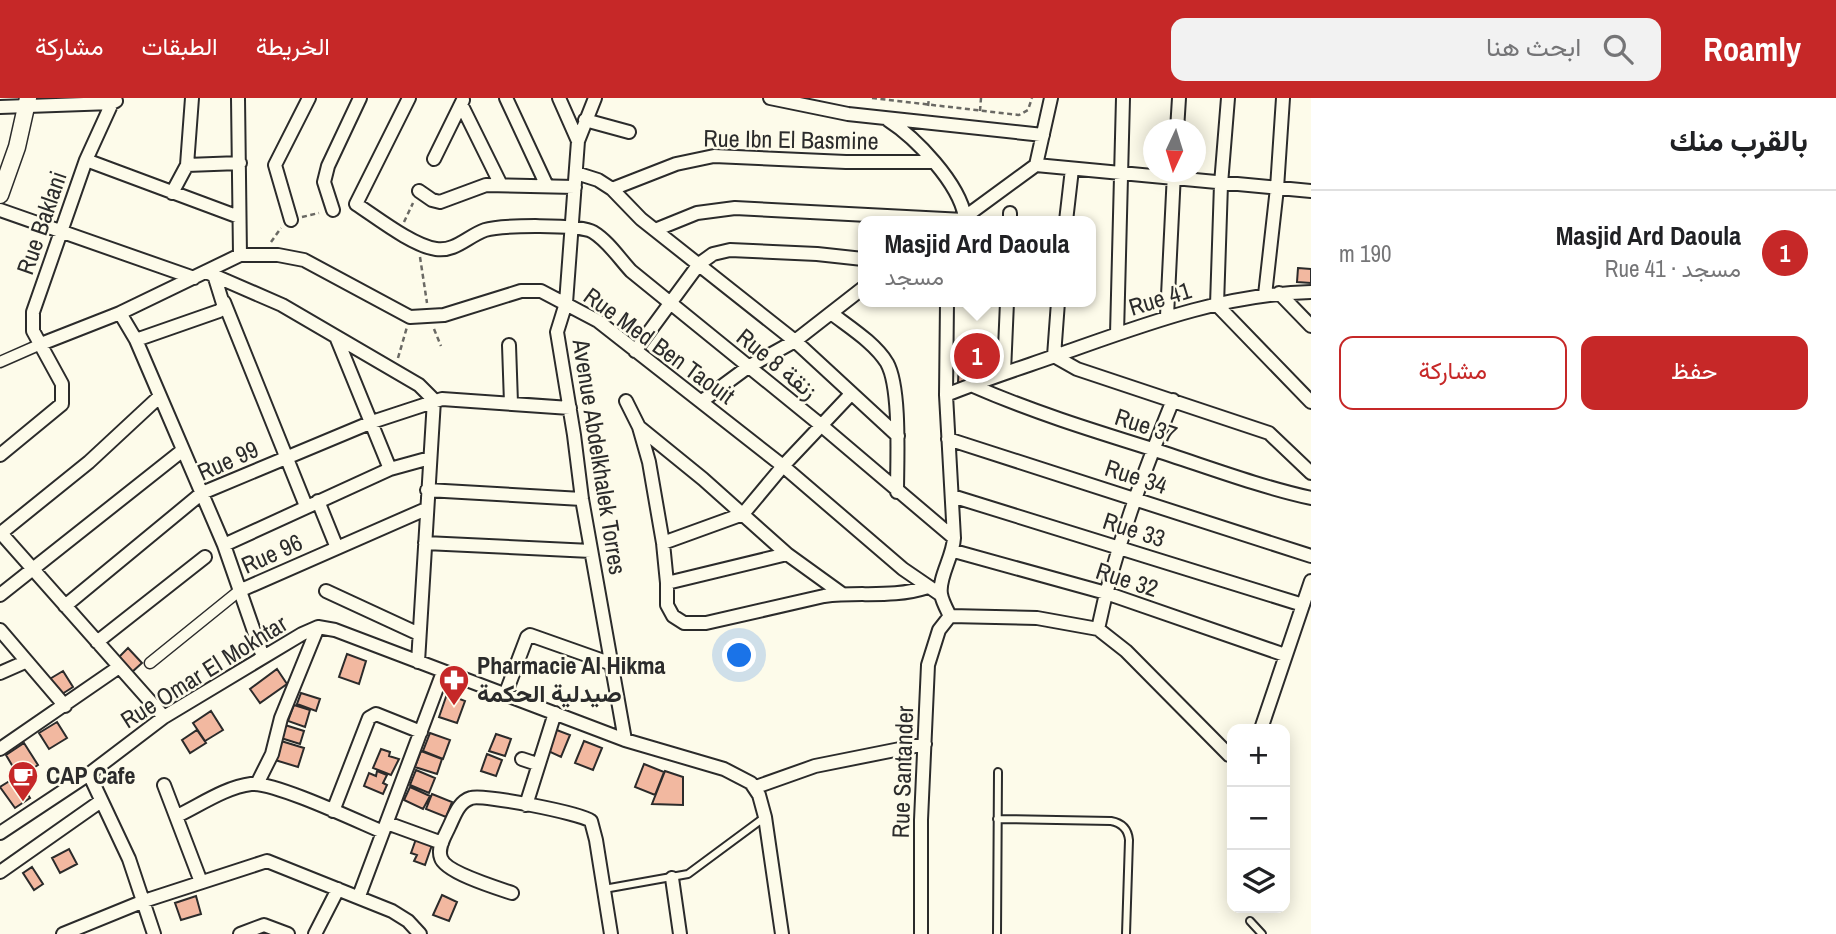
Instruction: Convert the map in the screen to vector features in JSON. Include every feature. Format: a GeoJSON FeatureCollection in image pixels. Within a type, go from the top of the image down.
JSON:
{"type":"FeatureCollection","features":[{"type":"Feature","properties":{"kind":"street"},"geometry":{"type":"LineString","coordinates":[[172,193],[187,165],[192,98]]}},
{"type":"Feature","properties":{"kind":"street"},"geometry":{"type":"LineString","coordinates":[[238,98],[240,256]]}},
{"type":"Feature","properties":{"kind":"street"},"geometry":{"type":"LineString","coordinates":[[291,220],[275,165],[309,98]]}},
{"type":"Feature","properties":{"kind":"street"},"geometry":{"type":"LineString","coordinates":[[332,210],[324,182],[328,166],[360,98]]}},
{"type":"Feature","properties":{"kind":"street"},"geometry":{"type":"LineString","coordinates":[[409,98],[356,204],[418,244],[439,250],[453,247],[486,230],[520,227],[573,228]]}},
{"type":"Feature","properties":{"kind":"street"},"geometry":{"type":"LineString","coordinates":[[506,98],[547,186]]}},
{"type":"Feature","properties":{"kind":"street"},"geometry":{"type":"LineString","coordinates":[[559,98],[578,142]]}},
{"type":"Feature","properties":{"kind":"street","name":"Avenue Abdelkhalek Torres"},"geometry":{"type":"LineString","coordinates":[[595,98],[578,142],[566,303],[557,332],[582,499],[625,740]]}},
{"type":"Feature","properties":{"kind":"street"},"geometry":{"type":"LineString","coordinates":[[770,98],[848,114],[882,112],[1043,135]]}},
{"type":"Feature","properties":{"kind":"street"},"geometry":{"type":"LineString","coordinates":[[968,216],[1036,165],[1051,98]]}},
{"type":"Feature","properties":{"kind":"street"},"geometry":{"type":"LineString","coordinates":[[1117,334],[1123,98]]}},
{"type":"Feature","properties":{"kind":"street"},"geometry":{"type":"LineString","coordinates":[[1178,119],[1179,98]]}},
{"type":"Feature","properties":{"kind":"street"},"geometry":{"type":"LineString","coordinates":[[1228,98],[1217,305],[1311,402]]}},
{"type":"Feature","properties":{"kind":"street"},"geometry":{"type":"LineString","coordinates":[[1265,295],[1278,188],[1283,98]]}},
{"type":"Feature","properties":{"kind":"street"},"geometry":{"type":"LineString","coordinates":[[0,107],[28,102],[114,100]]}},
{"type":"Feature","properties":{"kind":"street","name":"Rue Baklani"},"geometry":{"type":"LineString","coordinates":[[0,456],[62,404],[62,384],[33,331],[33,312],[86,160],[114,100]]}},
{"type":"Feature","properties":{"kind":"street"},"geometry":{"type":"LineString","coordinates":[[463,101],[501,185]]}},
{"type":"Feature","properties":{"kind":"street"},"geometry":{"type":"LineString","coordinates":[[434,159],[463,101]]}},
{"type":"Feature","properties":{"kind":"street"},"geometry":{"type":"LineString","coordinates":[[0,195],[17,147],[28,102]]}},
{"type":"Feature","properties":{"kind":"street"},"geometry":{"type":"LineString","coordinates":[[882,112],[905,131],[933,162],[963,205],[964,216]]}},
{"type":"Feature","properties":{"kind":"street"},"geometry":{"type":"LineString","coordinates":[[585,120],[629,132]]}},
{"type":"Feature","properties":{"kind":"street","name":"Rue Ibn El Basmine"},"geometry":{"type":"LineString","coordinates":[[612,189],[676,164],[714,156],[846,162],[933,162]]}},
{"type":"Feature","properties":{"kind":"street"},"geometry":{"type":"LineString","coordinates":[[86,160],[239,217]]}},
{"type":"Feature","properties":{"kind":"street"},"geometry":{"type":"LineString","coordinates":[[187,165],[240,163]]}},
{"type":"Feature","properties":{"kind":"street"},"geometry":{"type":"LineString","coordinates":[[1036,165],[1143,174]]}},
{"type":"Feature","properties":{"kind":"street"},"geometry":{"type":"LineString","coordinates":[[1067,216],[1072,169]]}},
{"type":"Feature","properties":{"kind":"street"},"geometry":{"type":"LineString","coordinates":[[576,173],[598,180],[612,189],[632,211],[795,341],[898,436]]}},
{"type":"Feature","properties":{"kind":"street"},"geometry":{"type":"LineString","coordinates":[[1206,181],[1311,191]]}},
{"type":"Feature","properties":{"kind":"street"},"geometry":{"type":"LineString","coordinates":[[1167,316],[1174,182]]}},
{"type":"Feature","properties":{"kind":"street"},"geometry":{"type":"LineString","coordinates":[[419,191],[440,202],[477,187],[575,187]]}},
{"type":"Feature","properties":{"kind":"street"},"geometry":{"type":"LineString","coordinates":[[655,230],[696,213],[735,208],[902,216]]}},
{"type":"Feature","properties":{"kind":"street"},"geometry":{"type":"LineString","coordinates":[[0,210],[194,278]]}},
{"type":"Feature","properties":{"kind":"street","name":"Rue 8 زنقة"},"geometry":{"type":"LineString","coordinates":[[573,228],[591,230],[631,271],[822,426],[954,544]]}},
{"type":"Feature","properties":{"kind":"street"},"geometry":{"type":"LineString","coordinates":[[635,351],[699,264],[713,254],[730,250],[858,258]]}},
{"type":"Feature","properties":{"kind":"street","name":"Rue Med Ben Taouit"},"geometry":{"type":"LineString","coordinates":[[0,362],[120,313],[194,278],[211,275],[240,256],[278,255],[304,260],[410,317],[429,317],[453,312],[503,294],[541,291],[598,321],[783,466],[928,587],[941,594]]}},
{"type":"Feature","properties":{"kind":"street"},"geometry":{"type":"LineString","coordinates":[[211,275],[306,506]]}},
{"type":"Feature","properties":{"kind":"street"},"geometry":{"type":"LineString","coordinates":[[211,275],[282,305],[425,389],[434,400],[418,662]]}},
{"type":"Feature","properties":{"kind":"street"},"geometry":{"type":"LineString","coordinates":[[702,401],[748,368],[795,341],[858,292]]}},
{"type":"Feature","properties":{"kind":"street","name":"Rue 41"},"geometry":{"type":"LineString","coordinates":[[946,395],[1004,372],[1167,316],[1265,295],[1311,292]]}},
{"type":"Feature","properties":{"kind":"street"},"geometry":{"type":"LineString","coordinates":[[1279,293],[1311,326]]}},
{"type":"Feature","properties":{"kind":"street"},"geometry":{"type":"LineString","coordinates":[[136,340],[219,311],[224,307],[224,302]]}},
{"type":"Feature","properties":{"kind":"street"},"geometry":{"type":"LineString","coordinates":[[947,307],[946,395],[954,544],[941,594],[950,616],[1037,618],[1098,629],[1126,651],[1227,754]]}},
{"type":"Feature","properties":{"kind":"street"},"geometry":{"type":"LineString","coordinates":[[1004,372],[1007,307]]}},
{"type":"Feature","properties":{"kind":"street"},"geometry":{"type":"LineString","coordinates":[[1058,307],[1054,356],[1077,369],[1269,433],[1311,473]]}},
{"type":"Feature","properties":{"kind":"street"},"geometry":{"type":"LineString","coordinates":[[120,313],[136,340],[224,545],[263,657]]}},
{"type":"Feature","properties":{"kind":"street"},"geometry":{"type":"LineString","coordinates":[[831,313],[878,352],[889,366],[898,436],[897,492]]}},
{"type":"Feature","properties":{"kind":"street"},"geometry":{"type":"LineString","coordinates":[[337,339],[390,469]]}},
{"type":"Feature","properties":{"kind":"street"},"geometry":{"type":"LineString","coordinates":[[509,345],[511,403]]}},
{"type":"Feature","properties":{"kind":"street","name":"Rue 37"},"geometry":{"type":"LineString","coordinates":[[971,385],[1008,401],[1249,482],[1311,498]]}},
{"type":"Feature","properties":{"kind":"street"},"geometry":{"type":"LineString","coordinates":[[663,543],[743,514],[783,466],[851,394]]}},
{"type":"Feature","properties":{"kind":"street"},"geometry":{"type":"LineString","coordinates":[[159,397],[89,462],[1,532],[164,717]]}},
{"type":"Feature","properties":{"kind":"street","name":"Rue 99"},"geometry":{"type":"LineString","coordinates":[[65,606],[202,493],[373,422],[434,400],[452,398],[570,408]]}},
{"type":"Feature","properties":{"kind":"street"},"geometry":{"type":"LineString","coordinates":[[1098,629],[1120,547],[1153,449],[1173,400]]}},
{"type":"Feature","properties":{"kind":"street"},"geometry":{"type":"LineString","coordinates":[[626,401],[639,427],[651,472],[663,543],[668,609],[677,620],[684,623],[706,623],[841,593],[892,595],[928,587]]}},
{"type":"Feature","properties":{"kind":"street"},"geometry":{"type":"LineString","coordinates":[[639,427],[788,554],[841,593]]}},
{"type":"Feature","properties":{"kind":"street","name":"Rue 34"},"geometry":{"type":"LineString","coordinates":[[948,439],[1311,556]]}},
{"type":"Feature","properties":{"kind":"street"},"geometry":{"type":"LineString","coordinates":[[0,594],[34,570],[183,450]]}},
{"type":"Feature","properties":{"kind":"street"},"geometry":{"type":"LineString","coordinates":[[224,545],[390,469],[430,458]]}},
{"type":"Feature","properties":{"kind":"street"},"geometry":{"type":"LineString","coordinates":[[428,490],[582,499]]}},
{"type":"Feature","properties":{"kind":"street","name":"Rue 33"},"geometry":{"type":"LineString","coordinates":[[952,496],[1303,605]]}},
{"type":"Feature","properties":{"kind":"street"},"geometry":{"type":"LineString","coordinates":[[318,501],[337,548]]}},
{"type":"Feature","properties":{"kind":"street","name":"Rue 96"},"geometry":{"type":"LineString","coordinates":[[150,663],[239,591],[426,509]]}},
{"type":"Feature","properties":{"kind":"street"},"geometry":{"type":"LineString","coordinates":[[425,543],[591,551]]}},
{"type":"Feature","properties":{"kind":"street","name":"Rue 32"},"geometry":{"type":"LineString","coordinates":[[954,544],[1285,655]]}},
{"type":"Feature","properties":{"kind":"street"},"geometry":{"type":"LineString","coordinates":[[667,583],[788,554]]}},
{"type":"Feature","properties":{"kind":"street"},"geometry":{"type":"LineString","coordinates":[[97,642],[205,557]]}},
{"type":"Feature","properties":{"kind":"street"},"geometry":{"type":"LineString","coordinates":[[1263,724],[1311,581]]}},
{"type":"Feature","properties":{"kind":"street"},"geometry":{"type":"LineString","coordinates":[[326,591],[419,634]]}},
{"type":"Feature","properties":{"kind":"street","name":"Rue Santander"},"geometry":{"type":"LineString","coordinates":[[921,934],[928,665],[939,630],[950,616]]}},
{"type":"Feature","properties":{"kind":"street"},"geometry":{"type":"LineString","coordinates":[[257,784],[272,754],[281,718],[318,627]]}},
{"type":"Feature","properties":{"kind":"street","name":"Rue Omar El Mokhtar"},"geometry":{"type":"LineString","coordinates":[[0,833],[89,774],[164,717],[318,627],[334,629],[625,740],[723,769],[744,778],[756,788]]}},
{"type":"Feature","properties":{"kind":"street"},"geometry":{"type":"LineString","coordinates":[[0,630],[65,706]]}},
{"type":"Feature","properties":{"kind":"street"},"geometry":{"type":"LineString","coordinates":[[505,695],[530,635],[612,664]]}},
{"type":"Feature","properties":{"kind":"street"},"geometry":{"type":"LineString","coordinates":[[0,673],[25,662]]}},
{"type":"Feature","properties":{"kind":"street"},"geometry":{"type":"LineString","coordinates":[[0,748],[119,667]]}},
{"type":"Feature","properties":{"kind":"street"},"geometry":{"type":"LineString","coordinates":[[359,896],[443,672]]}},
{"type":"Feature","properties":{"kind":"street"},"geometry":{"type":"LineString","coordinates":[[526,805],[555,713]]}},
{"type":"Feature","properties":{"kind":"street"},"geometry":{"type":"LineString","coordinates":[[333,811],[372,715],[376,714],[421,732]]}},
{"type":"Feature","properties":{"kind":"street"},"geometry":{"type":"LineString","coordinates":[[782,934],[765,817],[756,788],[815,766],[925,744]]}},
{"type":"Feature","properties":{"kind":"street"},"geometry":{"type":"LineString","coordinates":[[522,759],[537,764]]}},
{"type":"Feature","properties":{"kind":"street"},"geometry":{"type":"LineString","coordinates":[[89,774],[129,859],[154,934]]}},
{"type":"Feature","properties":{"kind":"street"},"geometry":{"type":"LineString","coordinates":[[177,816],[230,790],[257,784],[333,811],[442,843]]}},
{"type":"Feature","properties":{"kind":"street"},"geometry":{"type":"LineString","coordinates":[[164,785],[201,882]]}},
{"type":"Feature","properties":{"kind":"street"},"geometry":{"type":"LineString","coordinates":[[512,893],[445,864],[440,856],[442,843],[459,807],[467,799],[491,797],[585,817],[591,821],[604,889],[608,933]]}},
{"type":"Feature","properties":{"kind":"street"},"geometry":{"type":"LineString","coordinates":[[0,872],[101,801]]}},
{"type":"Feature","properties":{"kind":"street"},"geometry":{"type":"LineString","coordinates":[[63,934],[144,901],[267,861],[359,896],[403,917],[420,934]]}},
{"type":"Feature","properties":{"kind":"street"},"geometry":{"type":"LineString","coordinates":[[672,878],[680,934]]}},
{"type":"Feature","properties":{"kind":"street"},"geometry":{"type":"LineString","coordinates":[[315,934],[338,889]]}},
{"type":"Feature","properties":{"kind":"street"},"geometry":{"type":"LineString","coordinates":[[240,934],[264,925],[288,934]]}},
{"type":"Feature","properties":{"kind":"lane"},"geometry":{"type":"LineString","coordinates":[[997,934],[998,772]]}},
{"type":"Feature","properties":{"kind":"lane"},"geometry":{"type":"LineString","coordinates":[[604,889],[688,874],[765,817]]}},
{"type":"Feature","properties":{"kind":"lane"},"geometry":{"type":"LineString","coordinates":[[998,819],[1111,821],[1122,825],[1129,840],[1126,934]]}},
{"type":"Feature","properties":{"kind":"lane"},"geometry":{"type":"LineString","coordinates":[[1250,921],[1262,934]]}},
{"type":"Feature","properties":{"kind":"path"},"geometry":{"type":"LineString","coordinates":[[872,98],[1023,114],[1028,110],[1032,98]]}},
{"type":"Feature","properties":{"kind":"path"},"geometry":{"type":"LineString","coordinates":[[928,113],[929,98]]}},
{"type":"Feature","properties":{"kind":"path"},"geometry":{"type":"LineString","coordinates":[[980,111],[981,98]]}},
{"type":"Feature","properties":{"kind":"path"},"geometry":{"type":"LineString","coordinates":[[880,99],[882,112]]}},
{"type":"Feature","properties":{"kind":"path"},"geometry":{"type":"LineString","coordinates":[[418,244],[429,317],[440,346]]}},
{"type":"Feature","properties":{"kind":"path"},"geometry":{"type":"LineString","coordinates":[[394,371],[410,317]]}},
{"type":"Feature","properties":{"kind":"building"},"geometry":{"type":"Polygon","coordinates":[[[1298,268],[1311,269],[1311,283],[1297,282],[1298,268]]]}},
{"type":"Feature","properties":{"kind":"building"},"geometry":{"type":"Polygon","coordinates":[[[960,340],[995,341],[994,370],[958,383],[960,340]]]}},
{"type":"Feature","properties":{"kind":"building"},"geometry":{"type":"Polygon","coordinates":[[[128,648],[142,663],[132,672],[119,657],[128,648]]]}},
{"type":"Feature","properties":{"kind":"building"},"geometry":{"type":"Polygon","coordinates":[[[347,654],[366,661],[359,684],[339,677],[347,654]]]}},
{"type":"Feature","properties":{"kind":"building"},"geometry":{"type":"Polygon","coordinates":[[[277,669],[287,684],[260,703],[250,689],[277,669]]]}},
{"type":"Feature","properties":{"kind":"building"},"geometry":{"type":"Polygon","coordinates":[[[63,671],[73,687],[59,696],[48,680],[63,671]]]}},
{"type":"Feature","properties":{"kind":"building"},"geometry":{"type":"Polygon","coordinates":[[[301,693],[320,699],[316,711],[297,704],[301,693]]]}},
{"type":"Feature","properties":{"kind":"building"},"geometry":{"type":"Polygon","coordinates":[[[447,694],[465,701],[457,723],[439,717],[447,694]]]}},
{"type":"Feature","properties":{"kind":"building"},"geometry":{"type":"Polygon","coordinates":[[[294,705],[310,710],[305,727],[288,721],[294,705]]]}},
{"type":"Feature","properties":{"kind":"building"},"geometry":{"type":"Polygon","coordinates":[[[211,711],[223,730],[205,741],[193,723],[211,711]]]}},
{"type":"Feature","properties":{"kind":"building"},"geometry":{"type":"Polygon","coordinates":[[[57,722],[67,738],[49,749],[39,733],[57,722]]]}},
{"type":"Feature","properties":{"kind":"building"},"geometry":{"type":"Polygon","coordinates":[[[285,725],[304,731],[300,744],[281,738],[285,725]]]}},
{"type":"Feature","properties":{"kind":"building"},"geometry":{"type":"Polygon","coordinates":[[[554,729],[570,735],[561,757],[546,750],[554,729]]]}},
{"type":"Feature","properties":{"kind":"building"},"geometry":{"type":"Polygon","coordinates":[[[197,730],[206,743],[190,753],[182,740],[197,730]]]}},
{"type":"Feature","properties":{"kind":"building"},"geometry":{"type":"Polygon","coordinates":[[[430,733],[450,740],[443,759],[423,751],[430,733]]]}},
{"type":"Feature","properties":{"kind":"building"},"geometry":{"type":"Polygon","coordinates":[[[496,734],[511,739],[505,756],[489,751],[496,734]]]}},
{"type":"Feature","properties":{"kind":"building"},"geometry":{"type":"Polygon","coordinates":[[[281,741],[304,748],[298,767],[275,760],[281,741]]]}},
{"type":"Feature","properties":{"kind":"building"},"geometry":{"type":"Polygon","coordinates":[[[584,741],[602,748],[593,770],[575,763],[584,741]]]}},
{"type":"Feature","properties":{"kind":"building"},"geometry":{"type":"Polygon","coordinates":[[[24,743],[38,765],[19,777],[6,755],[24,743]]]}},
{"type":"Feature","properties":{"kind":"building"},"geometry":{"type":"Polygon","coordinates":[[[381,749],[390,752],[389,756],[399,759],[391,775],[373,768],[381,749]]]}},
{"type":"Feature","properties":{"kind":"building"},"geometry":{"type":"Polygon","coordinates":[[[421,751],[442,759],[437,774],[415,767],[421,751]]]}},
{"type":"Feature","properties":{"kind":"building"},"geometry":{"type":"Polygon","coordinates":[[[487,754],[502,760],[496,776],[481,771],[487,754]]]}},
{"type":"Feature","properties":{"kind":"building"},"geometry":{"type":"Polygon","coordinates":[[[644,764],[664,772],[655,795],[635,787],[644,764]]]}},
{"type":"Feature","properties":{"kind":"building"},"geometry":{"type":"Polygon","coordinates":[[[416,770],[435,778],[429,793],[410,785],[416,770]]]}},
{"type":"Feature","properties":{"kind":"building"},"geometry":{"type":"Polygon","coordinates":[[[377,771],[387,775],[383,783],[387,785],[383,794],[364,786],[369,773],[376,776],[377,771]]]}},
{"type":"Feature","properties":{"kind":"building"},"geometry":{"type":"Polygon","coordinates":[[[665,771],[683,777],[683,805],[652,804],[665,771]]]}},
{"type":"Feature","properties":{"kind":"building"},"geometry":{"type":"Polygon","coordinates":[[[16,777],[30,798],[15,808],[0,787],[16,777]]]}},
{"type":"Feature","properties":{"kind":"building"},"geometry":{"type":"Polygon","coordinates":[[[410,787],[430,796],[423,809],[404,800],[410,787]]]}},
{"type":"Feature","properties":{"kind":"building"},"geometry":{"type":"Polygon","coordinates":[[[432,794],[452,802],[446,817],[426,809],[432,794]]]}},
{"type":"Feature","properties":{"kind":"building"},"geometry":{"type":"Polygon","coordinates":[[[416,839],[432,845],[425,865],[414,861],[417,855],[411,853],[416,839]]]}},
{"type":"Feature","properties":{"kind":"building"},"geometry":{"type":"Polygon","coordinates":[[[69,849],[77,864],[60,873],[52,858],[69,849]]]}},
{"type":"Feature","properties":{"kind":"building"},"geometry":{"type":"Polygon","coordinates":[[[32,867],[43,884],[34,890],[23,873],[32,867]]]}},
{"type":"Feature","properties":{"kind":"building"},"geometry":{"type":"Polygon","coordinates":[[[442,895],[457,902],[449,921],[433,915],[442,895]]]}},
{"type":"Feature","properties":{"kind":"building"},"geometry":{"type":"Polygon","coordinates":[[[196,896],[201,914],[181,920],[175,903],[196,896]]]}},
{"type":"Feature","properties":{"kind":"place","name":"Masjid Ard Daoula"},"geometry":{"type":"Point","coordinates":[977,356]}},
{"type":"Feature","properties":{"kind":"place","name":"Pharmacie Al Hikma صيدلية الحكمة"},"geometry":{"type":"Point","coordinates":[454,707]}},
{"type":"Feature","properties":{"kind":"place","name":"CAP Cafe"},"geometry":{"type":"Point","coordinates":[23,803]}}]}
